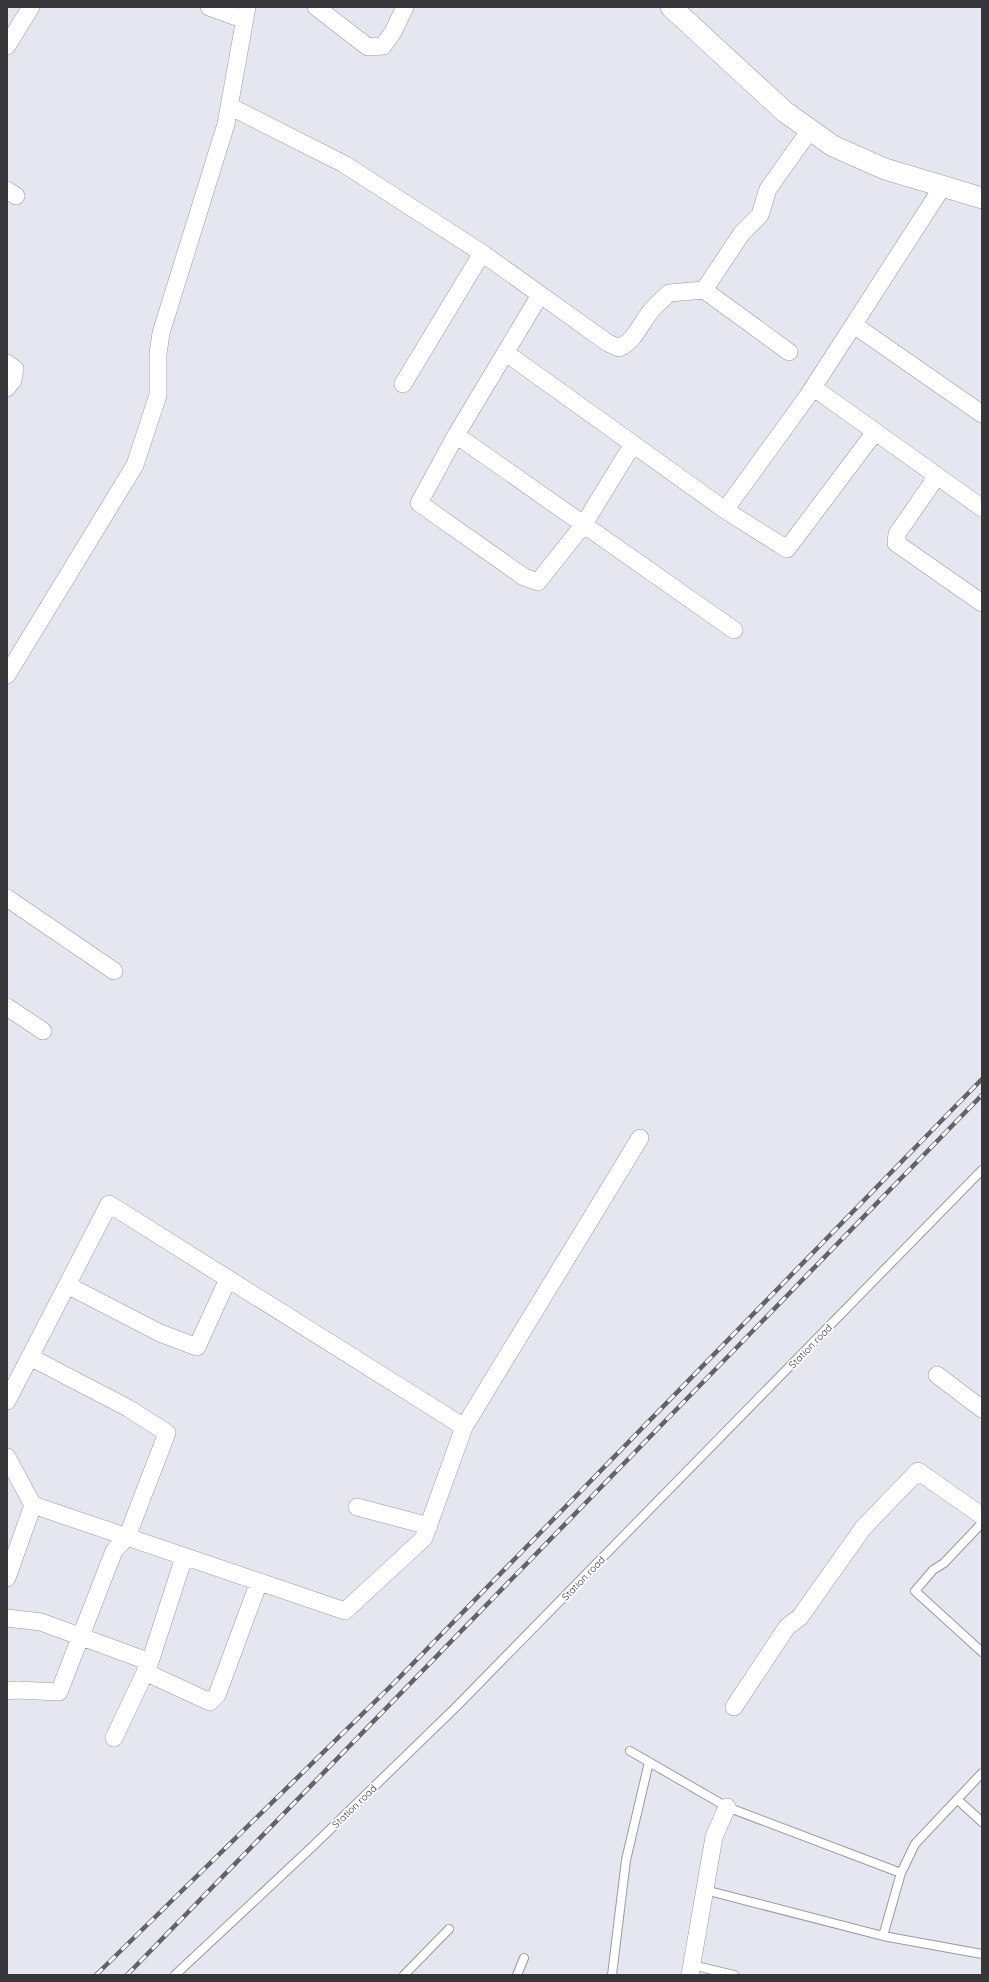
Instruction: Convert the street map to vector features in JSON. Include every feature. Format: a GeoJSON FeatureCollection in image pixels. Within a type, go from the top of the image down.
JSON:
{"type":"FeatureCollection","features":[{"type":"Feature","properties":{"kind":"street"},"geometry":{"type":"LineString","coordinates":[[7,46],[31,7]]}},
{"type":"Feature","properties":{"kind":"street"},"geometry":{"type":"LineString","coordinates":[[7,675],[135,464],[158,395],[158,354],[161,333],[213,171],[226,124],[246,14],[209,7]]}},
{"type":"Feature","properties":{"kind":"street"},"geometry":{"type":"LineString","coordinates":[[316,7],[368,47],[383,46],[393,32],[405,7]]}},
{"type":"Feature","properties":{"kind":"street"},"geometry":{"type":"LineString","coordinates":[[671,7],[785,112],[833,146],[885,169],[982,198]]}},
{"type":"Feature","properties":{"kind":"street"},"geometry":{"type":"LineString","coordinates":[[229,106],[344,164],[482,252],[608,343],[619,348],[624,346],[636,333],[651,311],[669,292],[704,290],[789,352]]}},
{"type":"Feature","properties":{"kind":"street"},"geometry":{"type":"LineString","coordinates":[[704,290],[742,233],[760,215],[768,189],[810,130]]}},
{"type":"Feature","properties":{"kind":"street"},"geometry":{"type":"LineString","coordinates":[[725,510],[814,388],[943,186]]}},
{"type":"Feature","properties":{"kind":"street"},"geometry":{"type":"LineString","coordinates":[[403,384],[482,252]]}},
{"type":"Feature","properties":{"kind":"street"},"geometry":{"type":"LineString","coordinates":[[540,295],[456,435],[419,503],[524,577],[538,582],[584,524],[633,444]]}},
{"type":"Feature","properties":{"kind":"street"},"geometry":{"type":"LineString","coordinates":[[854,325],[982,414]]}},
{"type":"Feature","properties":{"kind":"street"},"geometry":{"type":"LineString","coordinates":[[506,353],[725,510],[787,549],[875,432]]}},
{"type":"Feature","properties":{"kind":"street"},"geometry":{"type":"LineString","coordinates":[[7,363],[15,369],[13,380],[7,388]]}},
{"type":"Feature","properties":{"kind":"street"},"geometry":{"type":"LineString","coordinates":[[814,388],[982,508]]}},
{"type":"Feature","properties":{"kind":"street"},"geometry":{"type":"LineString","coordinates":[[456,435],[734,630]]}},
{"type":"Feature","properties":{"kind":"street"},"geometry":{"type":"LineString","coordinates":[[937,476],[898,534],[896,543],[982,603]]}},
{"type":"Feature","properties":{"kind":"street"},"geometry":{"type":"LineString","coordinates":[[7,898],[114,971]]}},
{"type":"Feature","properties":{"kind":"street"},"geometry":{"type":"LineString","coordinates":[[7,1007],[43,1031]]}},
{"type":"Feature","properties":{"kind":"street"},"geometry":{"type":"LineString","coordinates":[[7,1457],[33,1505],[345,1611],[424,1538],[464,1427],[640,1138]]}},
{"type":"Feature","properties":{"kind":"street"},"geometry":{"type":"LineString","coordinates":[[7,1400],[109,1204],[464,1427]]}},
{"type":"Feature","properties":{"kind":"street"},"geometry":{"type":"LineString","coordinates":[[67,1285],[160,1333],[197,1347],[228,1279]]}},
{"type":"Feature","properties":{"kind":"street"},"geometry":{"type":"LineString","coordinates":[[7,1691],[58,1692],[114,1551],[127,1537],[167,1433],[128,1408],[30,1357]]}},
{"type":"Feature","properties":{"kind":"street"},"geometry":{"type":"LineString","coordinates":[[937,1375],[982,1409]]}},
{"type":"Feature","properties":{"kind":"street"},"geometry":{"type":"LineString","coordinates":[[734,1707],[787,1627],[800,1617],[863,1528],[918,1471],[982,1516]]}},
{"type":"Feature","properties":{"kind":"street"},"geometry":{"type":"LineString","coordinates":[[7,1578],[33,1505]]}},
{"type":"Feature","properties":{"kind":"street"},"geometry":{"type":"LineString","coordinates":[[357,1508],[429,1526]]}},
{"type":"Feature","properties":{"kind":"street"},"geometry":{"type":"LineString","coordinates":[[114,1738],[147,1667],[184,1557]]}},
{"type":"Feature","properties":{"kind":"street"},"geometry":{"type":"LineString","coordinates":[[7,1618],[41,1622],[80,1637],[147,1667],[210,1702],[217,1695],[259,1582]]}},
{"type":"Feature","properties":{"kind":"street"},"geometry":{"type":"LineString","coordinates":[[691,1970],[714,1837],[727,1807]]}},
{"type":"Feature","properties":{"kind":"lane","name":"Station road"},"geometry":{"type":"LineString","coordinates":[[175,1975],[457,1706],[982,1170]]}},
{"type":"Feature","properties":{"kind":"lane"},"geometry":{"type":"LineString","coordinates":[[982,1523],[944,1563],[933,1570],[915,1590],[982,1652]]}},
{"type":"Feature","properties":{"kind":"lane"},"geometry":{"type":"LineString","coordinates":[[630,1751],[727,1807],[901,1873]]}},
{"type":"Feature","properties":{"kind":"lane"},"geometry":{"type":"LineString","coordinates":[[612,1975],[626,1860],[649,1762]]}},
{"type":"Feature","properties":{"kind":"lane"},"geometry":{"type":"LineString","coordinates":[[883,1936],[901,1873],[915,1844],[982,1773]]}},
{"type":"Feature","properties":{"kind":"lane"},"geometry":{"type":"LineString","coordinates":[[958,1800],[982,1822]]}},
{"type":"Feature","properties":{"kind":"lane"},"geometry":{"type":"LineString","coordinates":[[705,1890],[883,1936],[982,1954]]}},
{"type":"Feature","properties":{"kind":"lane"},"geometry":{"type":"LineString","coordinates":[[404,1975],[449,1929]]}},
{"type":"Feature","properties":{"kind":"lane"},"geometry":{"type":"LineString","coordinates":[[517,1975],[524,1958]]}},
{"type":"Feature","properties":{"kind":"lane"},"geometry":{"type":"LineString","coordinates":[[691,1970],[734,1975]]}},
{"type":"Feature","properties":{"kind":"railway"},"geometry":{"type":"LineString","coordinates":[[96,1975],[394,1683],[982,1079]]}},
{"type":"Feature","properties":{"kind":"railway"},"geometry":{"type":"LineString","coordinates":[[127,1975],[982,1095]]}}]}
